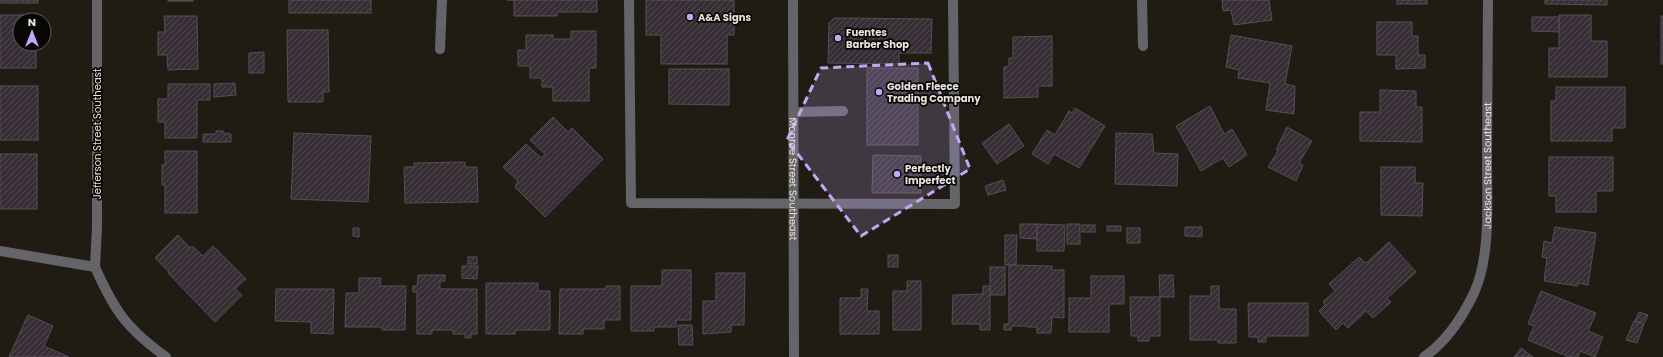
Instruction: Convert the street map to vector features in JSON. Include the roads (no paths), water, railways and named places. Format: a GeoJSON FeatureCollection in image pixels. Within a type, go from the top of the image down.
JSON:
{"type":"FeatureCollection","features":[{"type":"Feature","properties":{"kind":"street","name":"Jefferson Street Southeast"},"geometry":{"type":"LineString","coordinates":[[95,267],[97,227],[97,0]]}},
{"type":"Feature","properties":{"kind":"street"},"geometry":{"type":"LineString","coordinates":[[440,49],[442,0]]}},
{"type":"Feature","properties":{"kind":"street"},"geometry":{"type":"LineString","coordinates":[[629,0],[631,203],[955,204],[952,0]]}},
{"type":"Feature","properties":{"kind":"street","name":"Monroe Street Southeast"},"geometry":{"type":"LineString","coordinates":[[794,0],[794,357]]}},
{"type":"Feature","properties":{"kind":"street"},"geometry":{"type":"LineString","coordinates":[[1142,0],[1143,46]]}},
{"type":"Feature","properties":{"kind":"street","name":"Jackson Street Southeast"},"geometry":{"type":"LineString","coordinates":[[1424,357],[1431,352],[1455,325],[1474,292],[1485,254],[1487,214],[1488,0]]}},
{"type":"Feature","properties":{"kind":"street"},"geometry":{"type":"LineString","coordinates":[[794,112],[843,111]]}},
{"type":"Feature","properties":{"kind":"street"},"geometry":{"type":"LineString","coordinates":[[0,251],[95,267],[106,290],[124,319],[151,346],[166,357]]}},
{"type":"Feature","properties":{"kind":"place","name":"A&A Signs"},"geometry":{"type":"Point","coordinates":[690,17]}},
{"type":"Feature","properties":{"kind":"place","name":"Fuentes Barber Shop"},"geometry":{"type":"Point","coordinates":[838,38]}},
{"type":"Feature","properties":{"kind":"place","name":"Golden Fleece Trading Company"},"geometry":{"type":"Point","coordinates":[879,92]}},
{"type":"Feature","properties":{"kind":"place","name":"Perfectly Imperfect"},"geometry":{"type":"Point","coordinates":[897,174]}}]}
